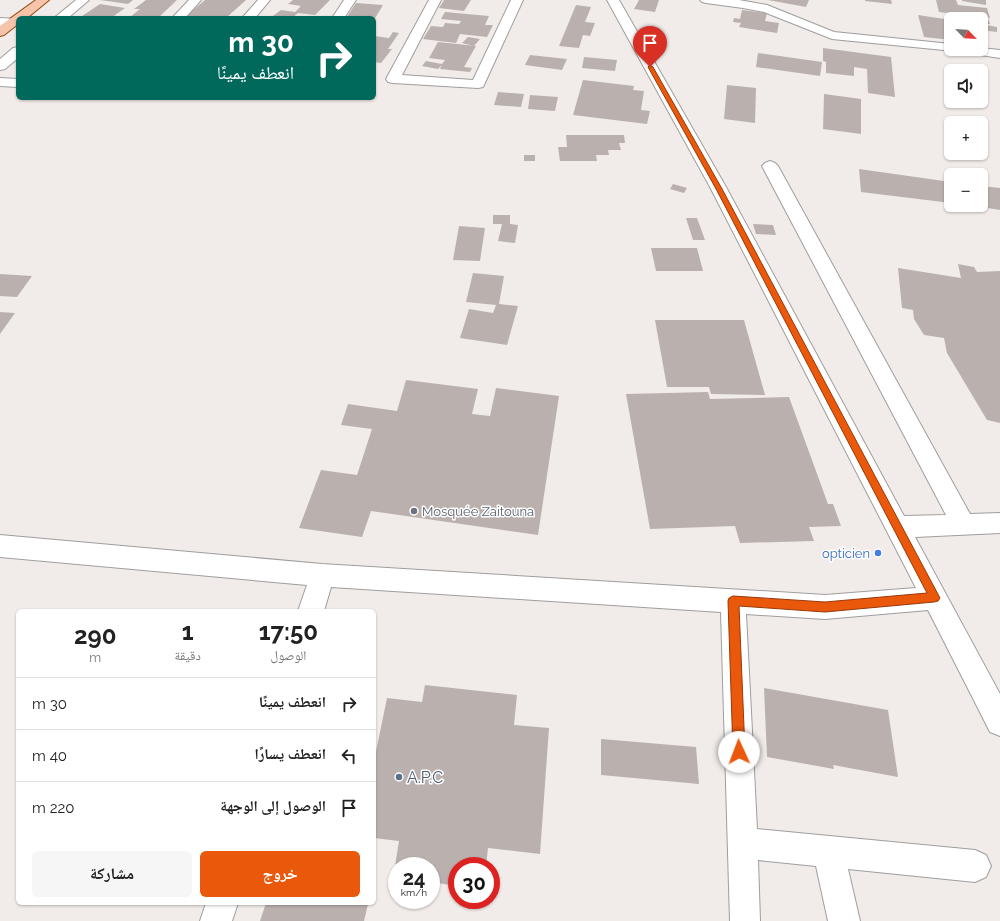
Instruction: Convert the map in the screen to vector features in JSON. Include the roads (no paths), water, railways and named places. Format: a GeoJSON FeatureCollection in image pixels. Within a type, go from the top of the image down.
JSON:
{"type":"FeatureCollection","features":[{"type":"Feature","properties":{"kind":"main road"},"geometry":{"type":"LineString","coordinates":[[21,16],[43,0]]}},
{"type":"Feature","properties":{"kind":"main road"},"geometry":{"type":"LineString","coordinates":[[0,32],[16,20]]}},
{"type":"Feature","properties":{"kind":"street"},"geometry":{"type":"LineString","coordinates":[[63,16],[83,0]]}},
{"type":"Feature","properties":{"kind":"street"},"geometry":{"type":"LineString","coordinates":[[180,16],[195,0]]}},
{"type":"Feature","properties":{"kind":"street"},"geometry":{"type":"LineString","coordinates":[[250,16],[264,0]]}},
{"type":"Feature","properties":{"kind":"street"},"geometry":{"type":"LineString","coordinates":[[339,16],[350,0]]}},
{"type":"Feature","properties":{"kind":"street"},"geometry":{"type":"LineString","coordinates":[[435,0],[393,79],[478,84],[518,0]]}},
{"type":"Feature","properties":{"kind":"street"},"geometry":{"type":"LineString","coordinates":[[613,0],[718,187],[1000,722]]}},
{"type":"Feature","properties":{"kind":"street"},"geometry":{"type":"LineString","coordinates":[[706,0],[767,4],[832,35],[944,47]]}},
{"type":"Feature","properties":{"kind":"street"},"geometry":{"type":"LineString","coordinates":[[0,22],[16,20]]}},
{"type":"Feature","properties":{"kind":"street"},"geometry":{"type":"LineString","coordinates":[[988,53],[1000,54]]}},
{"type":"Feature","properties":{"kind":"street"},"geometry":{"type":"LineString","coordinates":[[0,66],[16,54]]}},
{"type":"Feature","properties":{"kind":"street"},"geometry":{"type":"LineString","coordinates":[[0,82],[16,82]]}},
{"type":"Feature","properties":{"kind":"street"},"geometry":{"type":"LineString","coordinates":[[770,166],[963,524]]}},
{"type":"Feature","properties":{"kind":"street"},"geometry":{"type":"LineString","coordinates":[[897,526],[1000,523]]}},
{"type":"Feature","properties":{"kind":"street"},"geometry":{"type":"LineString","coordinates":[[0,546],[322,575],[825,607],[934,598]]}},
{"type":"Feature","properties":{"kind":"street"},"geometry":{"type":"LineString","coordinates":[[312,609],[322,575]]}},
{"type":"Feature","properties":{"kind":"street"},"geometry":{"type":"LineString","coordinates":[[733,601],[745,919]]}},
{"type":"Feature","properties":{"kind":"street"},"geometry":{"type":"LineString","coordinates":[[742,843],[975,866]]}},
{"type":"Feature","properties":{"kind":"street"},"geometry":{"type":"LineString","coordinates":[[828,851],[844,921]]}},
{"type":"Feature","properties":{"kind":"street"},"geometry":{"type":"LineString","coordinates":[[216,921],[221,905]]}},
{"type":"Feature","properties":{"kind":"place","name":"Mosquée Zaitouna"},"geometry":{"type":"Point","coordinates":[414,511]}},
{"type":"Feature","properties":{"kind":"place","name":"opticien"},"geometry":{"type":"Point","coordinates":[878,553]}},
{"type":"Feature","properties":{"kind":"place","name":"A.P.C"},"geometry":{"type":"Point","coordinates":[399,777]}}]}
